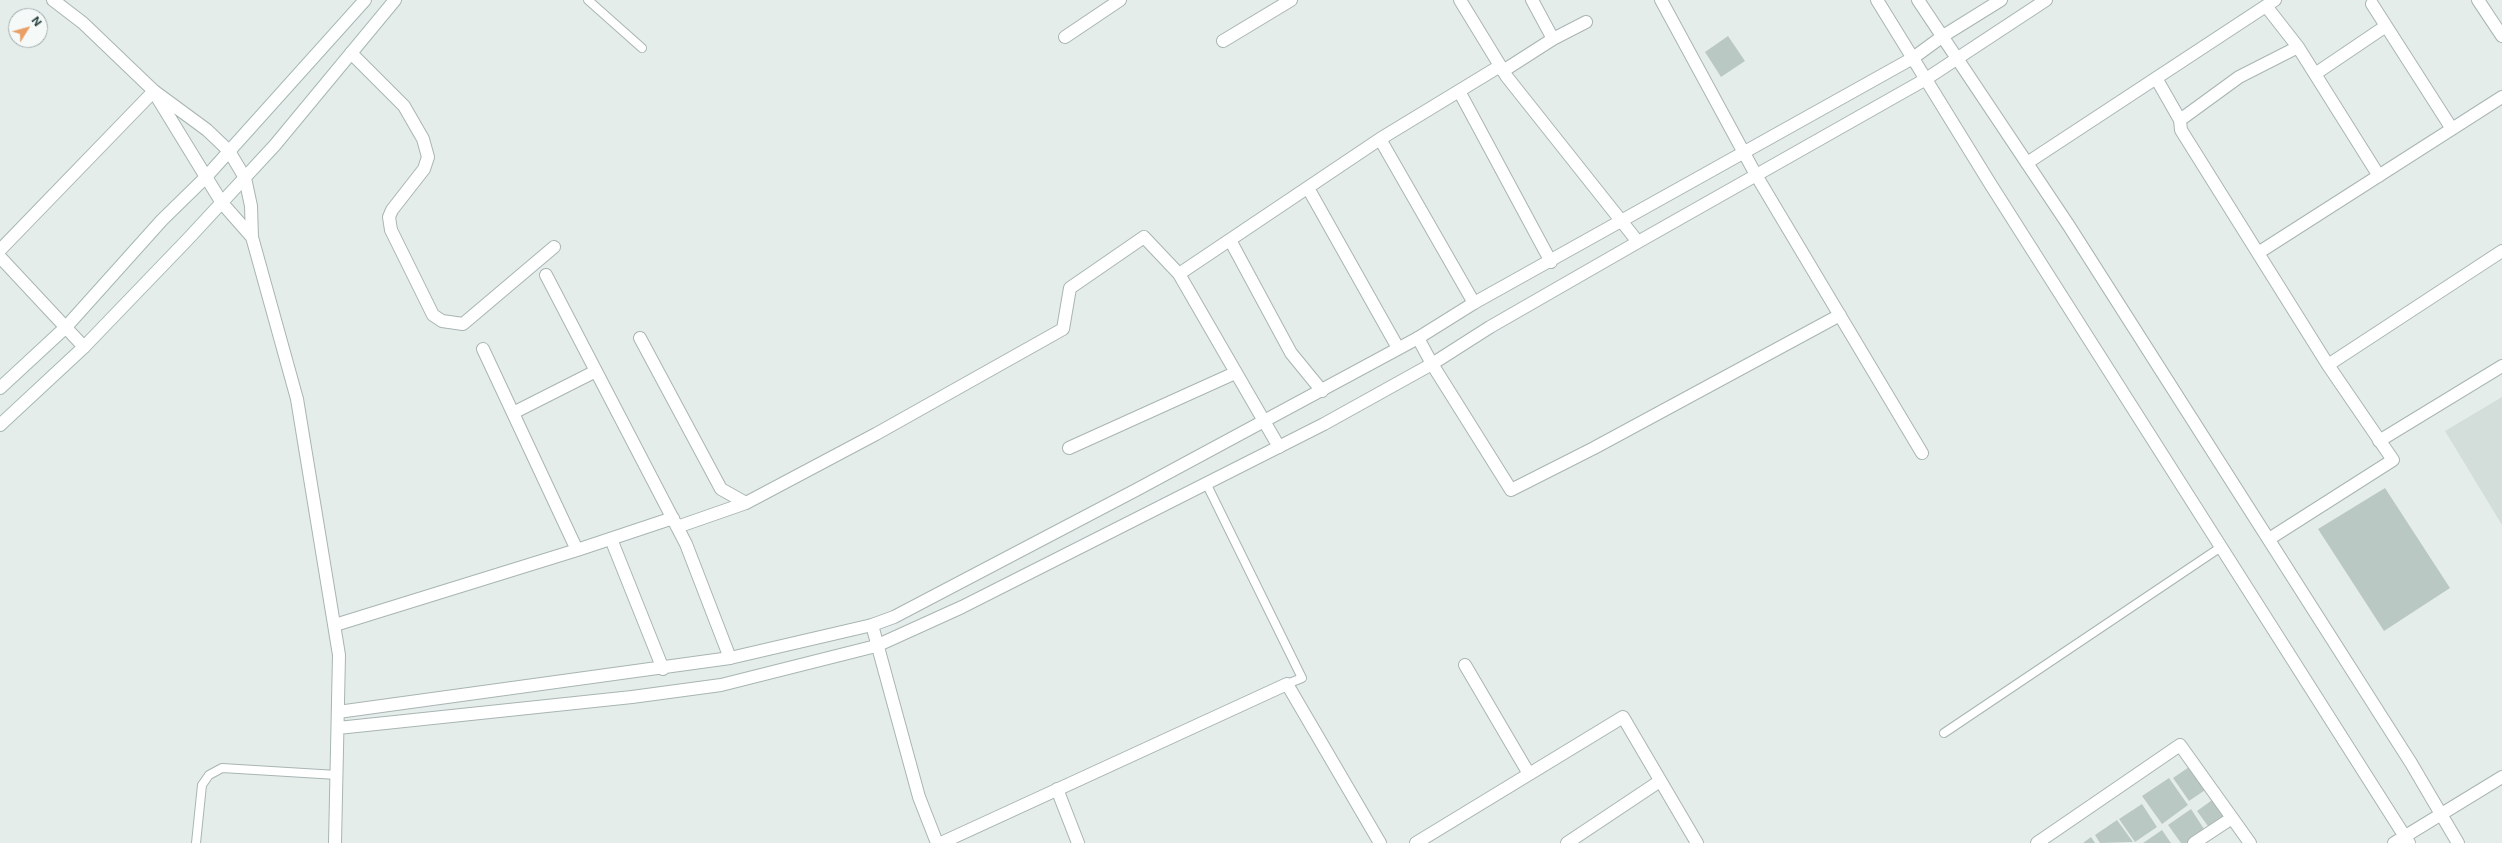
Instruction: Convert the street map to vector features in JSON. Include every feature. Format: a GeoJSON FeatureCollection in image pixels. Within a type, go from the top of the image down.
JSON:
{"type":"FeatureCollection","features":[{"type":"Feature","properties":{"kind":"street"},"geometry":{"type":"LineString","coordinates":[[53,0],[83,23],[154,91],[206,130],[229,152],[245,178],[251,206],[252,237],[297,399],[340,654],[335,843]]}},
{"type":"Feature","properties":{"kind":"street"},"geometry":{"type":"LineString","coordinates":[[0,388],[66,327],[162,220],[229,152],[365,0]]}},
{"type":"Feature","properties":{"kind":"street"},"geometry":{"type":"LineString","coordinates":[[0,425],[84,346],[222,203],[245,178],[395,0]]}},
{"type":"Feature","properties":{"kind":"street"},"geometry":{"type":"LineString","coordinates":[[1065,37],[1120,0]]}},
{"type":"Feature","properties":{"kind":"street"},"geometry":{"type":"LineString","coordinates":[[1223,41],[1291,0]]}},
{"type":"Feature","properties":{"kind":"street"},"geometry":{"type":"LineString","coordinates":[[1460,0],[1502,68],[1638,242]]}},
{"type":"Feature","properties":{"kind":"street"},"geometry":{"type":"LineString","coordinates":[[1532,0],[1553,39]]}},
{"type":"Feature","properties":{"kind":"street"},"geometry":{"type":"LineString","coordinates":[[1660,0],[1743,154],[1922,452]]}},
{"type":"Feature","properties":{"kind":"street"},"geometry":{"type":"LineString","coordinates":[[1877,0],[2221,547],[2402,841],[2440,814],[2502,777]]}},
{"type":"Feature","properties":{"kind":"street"},"geometry":{"type":"LineString","coordinates":[[1918,0],[1958,57],[2269,539],[2411,762],[2458,843]]}},
{"type":"Feature","properties":{"kind":"street"},"geometry":{"type":"LineString","coordinates":[[338,712],[730,658],[872,626],[934,598],[1322,391],[1418,338],[1474,303],[1551,262],[1913,58],[1943,36],[2001,0]]}},
{"type":"Feature","properties":{"kind":"street"},"geometry":{"type":"LineString","coordinates":[[338,728],[632,697],[721,686],[876,646],[962,607],[1207,485],[1432,364],[1490,327],[1926,79],[2046,0]]}},
{"type":"Feature","properties":{"kind":"street"},"geometry":{"type":"LineString","coordinates":[[2478,0],[2502,36]]}},
{"type":"Feature","properties":{"kind":"street"},"geometry":{"type":"LineString","coordinates":[[2027,163],[2271,3],[2379,176]]}},
{"type":"Feature","properties":{"kind":"street"},"geometry":{"type":"LineString","coordinates":[[2372,4],[2452,129]]}},
{"type":"Feature","properties":{"kind":"street"},"geometry":{"type":"LineString","coordinates":[[1179,274],[1380,139],[1459,92],[1586,22]]}},
{"type":"Feature","properties":{"kind":"street"},"geometry":{"type":"LineString","coordinates":[[2315,74],[2386,26]]}},
{"type":"Feature","properties":{"kind":"street"},"geometry":{"type":"LineString","coordinates":[[2180,120],[2239,77],[2298,46]]}},
{"type":"Feature","properties":{"kind":"street"},"geometry":{"type":"LineString","coordinates":[[351,53],[404,106],[423,139],[428,157],[424,170],[392,210],[389,217],[391,230],[433,315],[442,322],[463,324],[554,247]]}},
{"type":"Feature","properties":{"kind":"street"},"geometry":{"type":"LineString","coordinates":[[2156,78],[2180,120],[2181,130],[2328,365],[2393,460],[2269,539]]}},
{"type":"Feature","properties":{"kind":"street"},"geometry":{"type":"LineString","coordinates":[[154,91],[222,203],[252,237]]}},
{"type":"Feature","properties":{"kind":"street"},"geometry":{"type":"LineString","coordinates":[[0,250],[154,91]]}},
{"type":"Feature","properties":{"kind":"street"},"geometry":{"type":"LineString","coordinates":[[1459,92],[1551,262]]}},
{"type":"Feature","properties":{"kind":"street"},"geometry":{"type":"LineString","coordinates":[[2258,253],[2502,97]]}},
{"type":"Feature","properties":{"kind":"street"},"geometry":{"type":"LineString","coordinates":[[1380,139],[1474,303]]}},
{"type":"Feature","properties":{"kind":"street"},"geometry":{"type":"LineString","coordinates":[[1308,188],[1398,348]]}},
{"type":"Feature","properties":{"kind":"street"},"geometry":{"type":"LineString","coordinates":[[334,625],[490,579],[611,539],[746,503],[876,434],[1063,329],[1070,288],[1144,237],[1179,274],[1235,374],[1279,447]]}},
{"type":"Feature","properties":{"kind":"street"},"geometry":{"type":"LineString","coordinates":[[1230,240],[1291,353],[1322,391]]}},
{"type":"Feature","properties":{"kind":"street"},"geometry":{"type":"LineString","coordinates":[[2328,365],[2502,251]]}},
{"type":"Feature","properties":{"kind":"street"},"geometry":{"type":"LineString","coordinates":[[0,257],[84,346]]}},
{"type":"Feature","properties":{"kind":"street"},"geometry":{"type":"LineString","coordinates":[[546,275],[686,544],[730,658]]}},
{"type":"Feature","properties":{"kind":"street"},"geometry":{"type":"LineString","coordinates":[[1418,338],[1432,364],[1511,490],[1594,448],[1840,315]]}},
{"type":"Feature","properties":{"kind":"street"},"geometry":{"type":"LineString","coordinates":[[640,338],[721,489],[746,503]]}},
{"type":"Feature","properties":{"kind":"street"},"geometry":{"type":"LineString","coordinates":[[483,349],[577,550]]}},
{"type":"Feature","properties":{"kind":"street"},"geometry":{"type":"LineString","coordinates":[[2379,440],[2502,366]]}},
{"type":"Feature","properties":{"kind":"street"},"geometry":{"type":"LineString","coordinates":[[513,413],[596,371]]}},
{"type":"Feature","properties":{"kind":"street"},"geometry":{"type":"LineString","coordinates":[[1069,448],[1235,374]]}},
{"type":"Feature","properties":{"kind":"street"},"geometry":{"type":"LineString","coordinates":[[611,539],[663,668]]}},
{"type":"Feature","properties":{"kind":"street"},"geometry":{"type":"LineString","coordinates":[[872,626],[876,646],[919,797],[937,843]]}},
{"type":"Feature","properties":{"kind":"street"},"geometry":{"type":"LineString","coordinates":[[1465,665],[1528,774]]}},
{"type":"Feature","properties":{"kind":"street"},"geometry":{"type":"LineString","coordinates":[[941,843],[1287,684],[1380,843]]}},
{"type":"Feature","properties":{"kind":"street"},"geometry":{"type":"LineString","coordinates":[[1416,843],[1623,717],[1697,843]]}},
{"type":"Feature","properties":{"kind":"street"},"geometry":{"type":"LineString","coordinates":[[2037,843],[2180,745],[2250,843]]}},
{"type":"Feature","properties":{"kind":"street"},"geometry":{"type":"LineString","coordinates":[[1567,843],[1660,781]]}},
{"type":"Feature","properties":{"kind":"street"},"geometry":{"type":"LineString","coordinates":[[1057,789],[1078,843]]}},
{"type":"Feature","properties":{"kind":"street"},"geometry":{"type":"LineString","coordinates":[[2194,843],[2232,818]]}},
{"type":"Feature","properties":{"kind":"lane"},"geometry":{"type":"LineString","coordinates":[[588,0],[642,48]]}},
{"type":"Feature","properties":{"kind":"lane"},"geometry":{"type":"LineString","coordinates":[[1207,485],[1302,678],[1287,684]]}},
{"type":"Feature","properties":{"kind":"lane"},"geometry":{"type":"LineString","coordinates":[[1944,733],[2221,547]]}},
{"type":"Feature","properties":{"kind":"lane"},"geometry":{"type":"LineString","coordinates":[[196,843],[202,785],[209,775],[222,768],[337,775]]}},
{"type":"Feature","properties":{"kind":"shaded area"},"geometry":{"type":"Polygon","coordinates":[[[2502,397],[2502,525],[2445,431],[2502,397]]]}},
{"type":"Feature","properties":{"kind":"building"},"geometry":{"type":"Polygon","coordinates":[[[1728,36],[1745,61],[1721,77],[1705,52],[1728,36]]]}},
{"type":"Feature","properties":{"kind":"building"},"geometry":{"type":"Polygon","coordinates":[[[2385,488],[2450,588],[2384,631],[2318,529],[2385,488]]]}},
{"type":"Feature","properties":{"kind":"building"},"geometry":{"type":"Polygon","coordinates":[[[2195,763],[2211,786],[2189,801],[2173,778],[2195,763]]]}},
{"type":"Feature","properties":{"kind":"building"},"geometry":{"type":"Polygon","coordinates":[[[2169,778],[2188,805],[2162,824],[2142,796],[2169,778]]]}},
{"type":"Feature","properties":{"kind":"building"},"geometry":{"type":"Polygon","coordinates":[[[2219,795],[2235,818],[2213,833],[2197,811],[2219,795]]]}},
{"type":"Feature","properties":{"kind":"building"},"geometry":{"type":"Polygon","coordinates":[[[2142,804],[2157,827],[2135,842],[2119,819],[2142,804]]]}},
{"type":"Feature","properties":{"kind":"building"},"geometry":{"type":"Polygon","coordinates":[[[2191,809],[2206,832],[2190,843],[2181,843],[2168,825],[2191,809]]]}},
{"type":"Feature","properties":{"kind":"building"},"geometry":{"type":"Polygon","coordinates":[[[2117,820],[2133,842],[2100,843],[2095,835],[2117,820]]]}},
{"type":"Feature","properties":{"kind":"building"},"geometry":{"type":"Polygon","coordinates":[[[2162,830],[2171,843],[2143,843],[2162,830]]]}},
{"type":"Feature","properties":{"kind":"building"},"geometry":{"type":"Polygon","coordinates":[[[2091,837],[2095,843],[2083,843],[2091,837]]]}}]}
